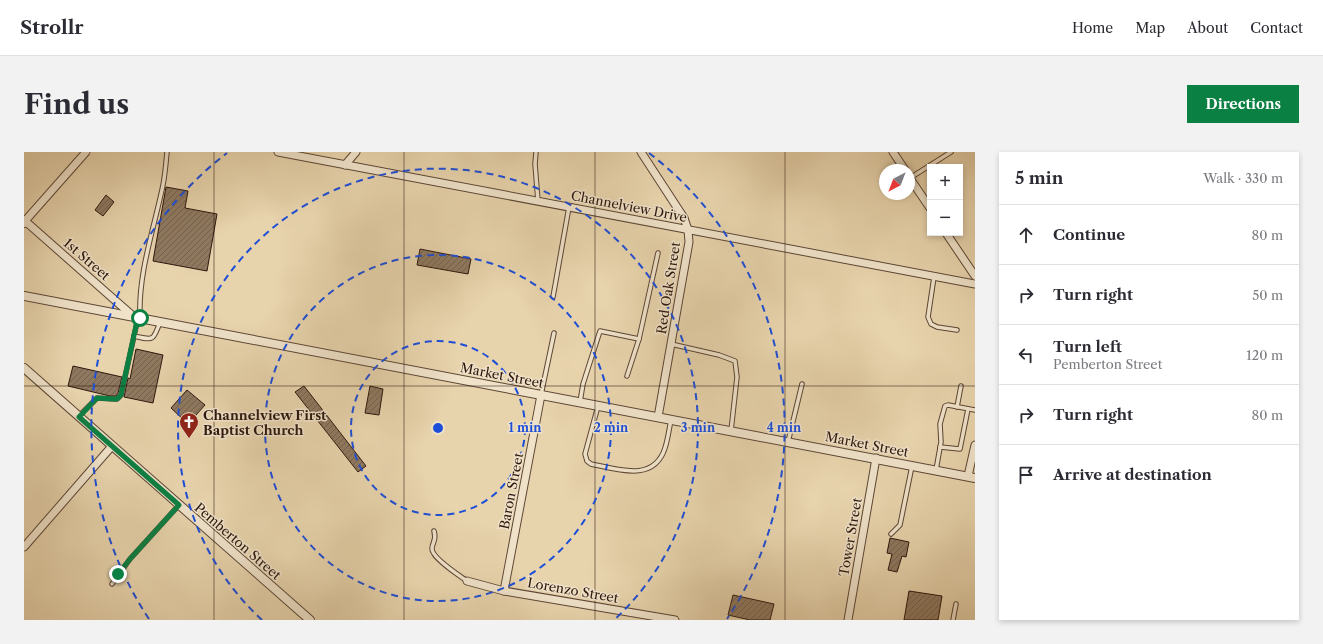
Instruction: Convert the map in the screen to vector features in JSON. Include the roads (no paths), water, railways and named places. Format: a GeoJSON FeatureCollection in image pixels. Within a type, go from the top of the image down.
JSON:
{"type":"FeatureCollection","features":[{"type":"Feature","properties":{"kind":"street"},"geometry":{"type":"LineString","coordinates":[[24,221],[86,152]]}},
{"type":"Feature","properties":{"kind":"street","name":"Channelview Drive"},"geometry":{"type":"LineString","coordinates":[[278,152],[975,284]]}},
{"type":"Feature","properties":{"kind":"street"},"geometry":{"type":"LineString","coordinates":[[345,165],[356,152]]}},
{"type":"Feature","properties":{"kind":"street","name":"Red Oak Street"},"geometry":{"type":"LineString","coordinates":[[641,152],[679,209],[688,230],[688,250],[658,417]]}},
{"type":"Feature","properties":{"kind":"street"},"geometry":{"type":"LineString","coordinates":[[893,152],[901,164]]}},
{"type":"Feature","properties":{"kind":"street"},"geometry":{"type":"LineString","coordinates":[[915,186],[927,204]]}},
{"type":"Feature","properties":{"kind":"street","name":"1st Street"},"geometry":{"type":"LineString","coordinates":[[24,221],[137,317]]}},
{"type":"Feature","properties":{"kind":"street"},"geometry":{"type":"LineString","coordinates":[[948,236],[975,276]]}},
{"type":"Feature","properties":{"kind":"street","name":"Market Street"},"geometry":{"type":"LineString","coordinates":[[24,296],[972,477]]}},
{"type":"Feature","properties":{"kind":"street","name":"Pemberton Street"},"geometry":{"type":"LineString","coordinates":[[24,368],[310,620]]}},
{"type":"Feature","properties":{"kind":"street","name":"Baron Street"},"geometry":{"type":"LineString","coordinates":[[504,591],[541,395]]}},
{"type":"Feature","properties":{"kind":"street"},"geometry":{"type":"LineString","coordinates":[[972,477],[975,445]]}},
{"type":"Feature","properties":{"kind":"street"},"geometry":{"type":"LineString","coordinates":[[24,547],[112,446]]}},
{"type":"Feature","properties":{"kind":"street","name":"Tower Street"},"geometry":{"type":"LineString","coordinates":[[848,620],[876,458]]}},
{"type":"Feature","properties":{"kind":"street","name":"Lorenzo Street"},"geometry":{"type":"LineString","coordinates":[[467,581],[504,591],[675,620]]}},
{"type":"Feature","properties":{"kind":"lane"},"geometry":{"type":"LineString","coordinates":[[79,417],[97,398],[117,399],[121,395],[134,336],[147,253],[163,184],[167,152]]}},
{"type":"Feature","properties":{"kind":"lane"},"geometry":{"type":"LineString","coordinates":[[536,152],[535,164],[538,201]]}},
{"type":"Feature","properties":{"kind":"lane"},"geometry":{"type":"LineString","coordinates":[[915,175],[950,152]]}},
{"type":"Feature","properties":{"kind":"lane"},"geometry":{"type":"LineString","coordinates":[[553,296],[569,207]]}},
{"type":"Feature","properties":{"kind":"lane"},"geometry":{"type":"LineString","coordinates":[[627,376],[638,339],[658,253]]}},
{"type":"Feature","properties":{"kind":"lane"},"geometry":{"type":"LineString","coordinates":[[934,276],[928,317],[931,324],[937,327],[957,330]]}},
{"type":"Feature","properties":{"kind":"lane"},"geometry":{"type":"LineString","coordinates":[[134,336],[148,339],[154,337],[160,321]]}},
{"type":"Feature","properties":{"kind":"lane"},"geometry":{"type":"LineString","coordinates":[[580,402],[583,384],[600,331],[638,339]]}},
{"type":"Feature","properties":{"kind":"lane"},"geometry":{"type":"LineString","coordinates":[[541,395],[554,333]]}},
{"type":"Feature","properties":{"kind":"lane"},"geometry":{"type":"LineString","coordinates":[[671,344],[719,355],[735,361],[737,377],[731,431]]}},
{"type":"Feature","properties":{"kind":"lane"},"geometry":{"type":"LineString","coordinates":[[788,442],[802,384]]}},
{"type":"Feature","properties":{"kind":"lane"},"geometry":{"type":"LineString","coordinates":[[957,407],[961,386]]}},
{"type":"Feature","properties":{"kind":"lane"},"geometry":{"type":"LineString","coordinates":[[936,470],[940,447],[940,424],[945,406],[948,405],[975,410]]}},
{"type":"Feature","properties":{"kind":"lane"},"geometry":{"type":"LineString","coordinates":[[598,406],[586,454],[587,460],[591,464],[632,472],[642,471],[654,464],[661,457],[665,449],[671,419]]}},
{"type":"Feature","properties":{"kind":"lane"},"geometry":{"type":"LineString","coordinates":[[940,447],[960,449],[968,409]]}},
{"type":"Feature","properties":{"kind":"lane"},"geometry":{"type":"LineString","coordinates":[[891,534],[900,525],[912,465]]}},
{"type":"Feature","properties":{"kind":"lane"},"geometry":{"type":"LineString","coordinates":[[112,584],[130,559],[179,505]]}},
{"type":"Feature","properties":{"kind":"lane"},"geometry":{"type":"LineString","coordinates":[[434,531],[436,538],[432,549],[434,554],[451,570],[467,581]]}},
{"type":"Feature","properties":{"kind":"lane"},"geometry":{"type":"LineString","coordinates":[[953,620],[956,604]]}},
{"type":"Feature","properties":{"kind":"place","name":"Channelview First Baptist Church"},"geometry":{"type":"Point","coordinates":[189,439]}}]}
